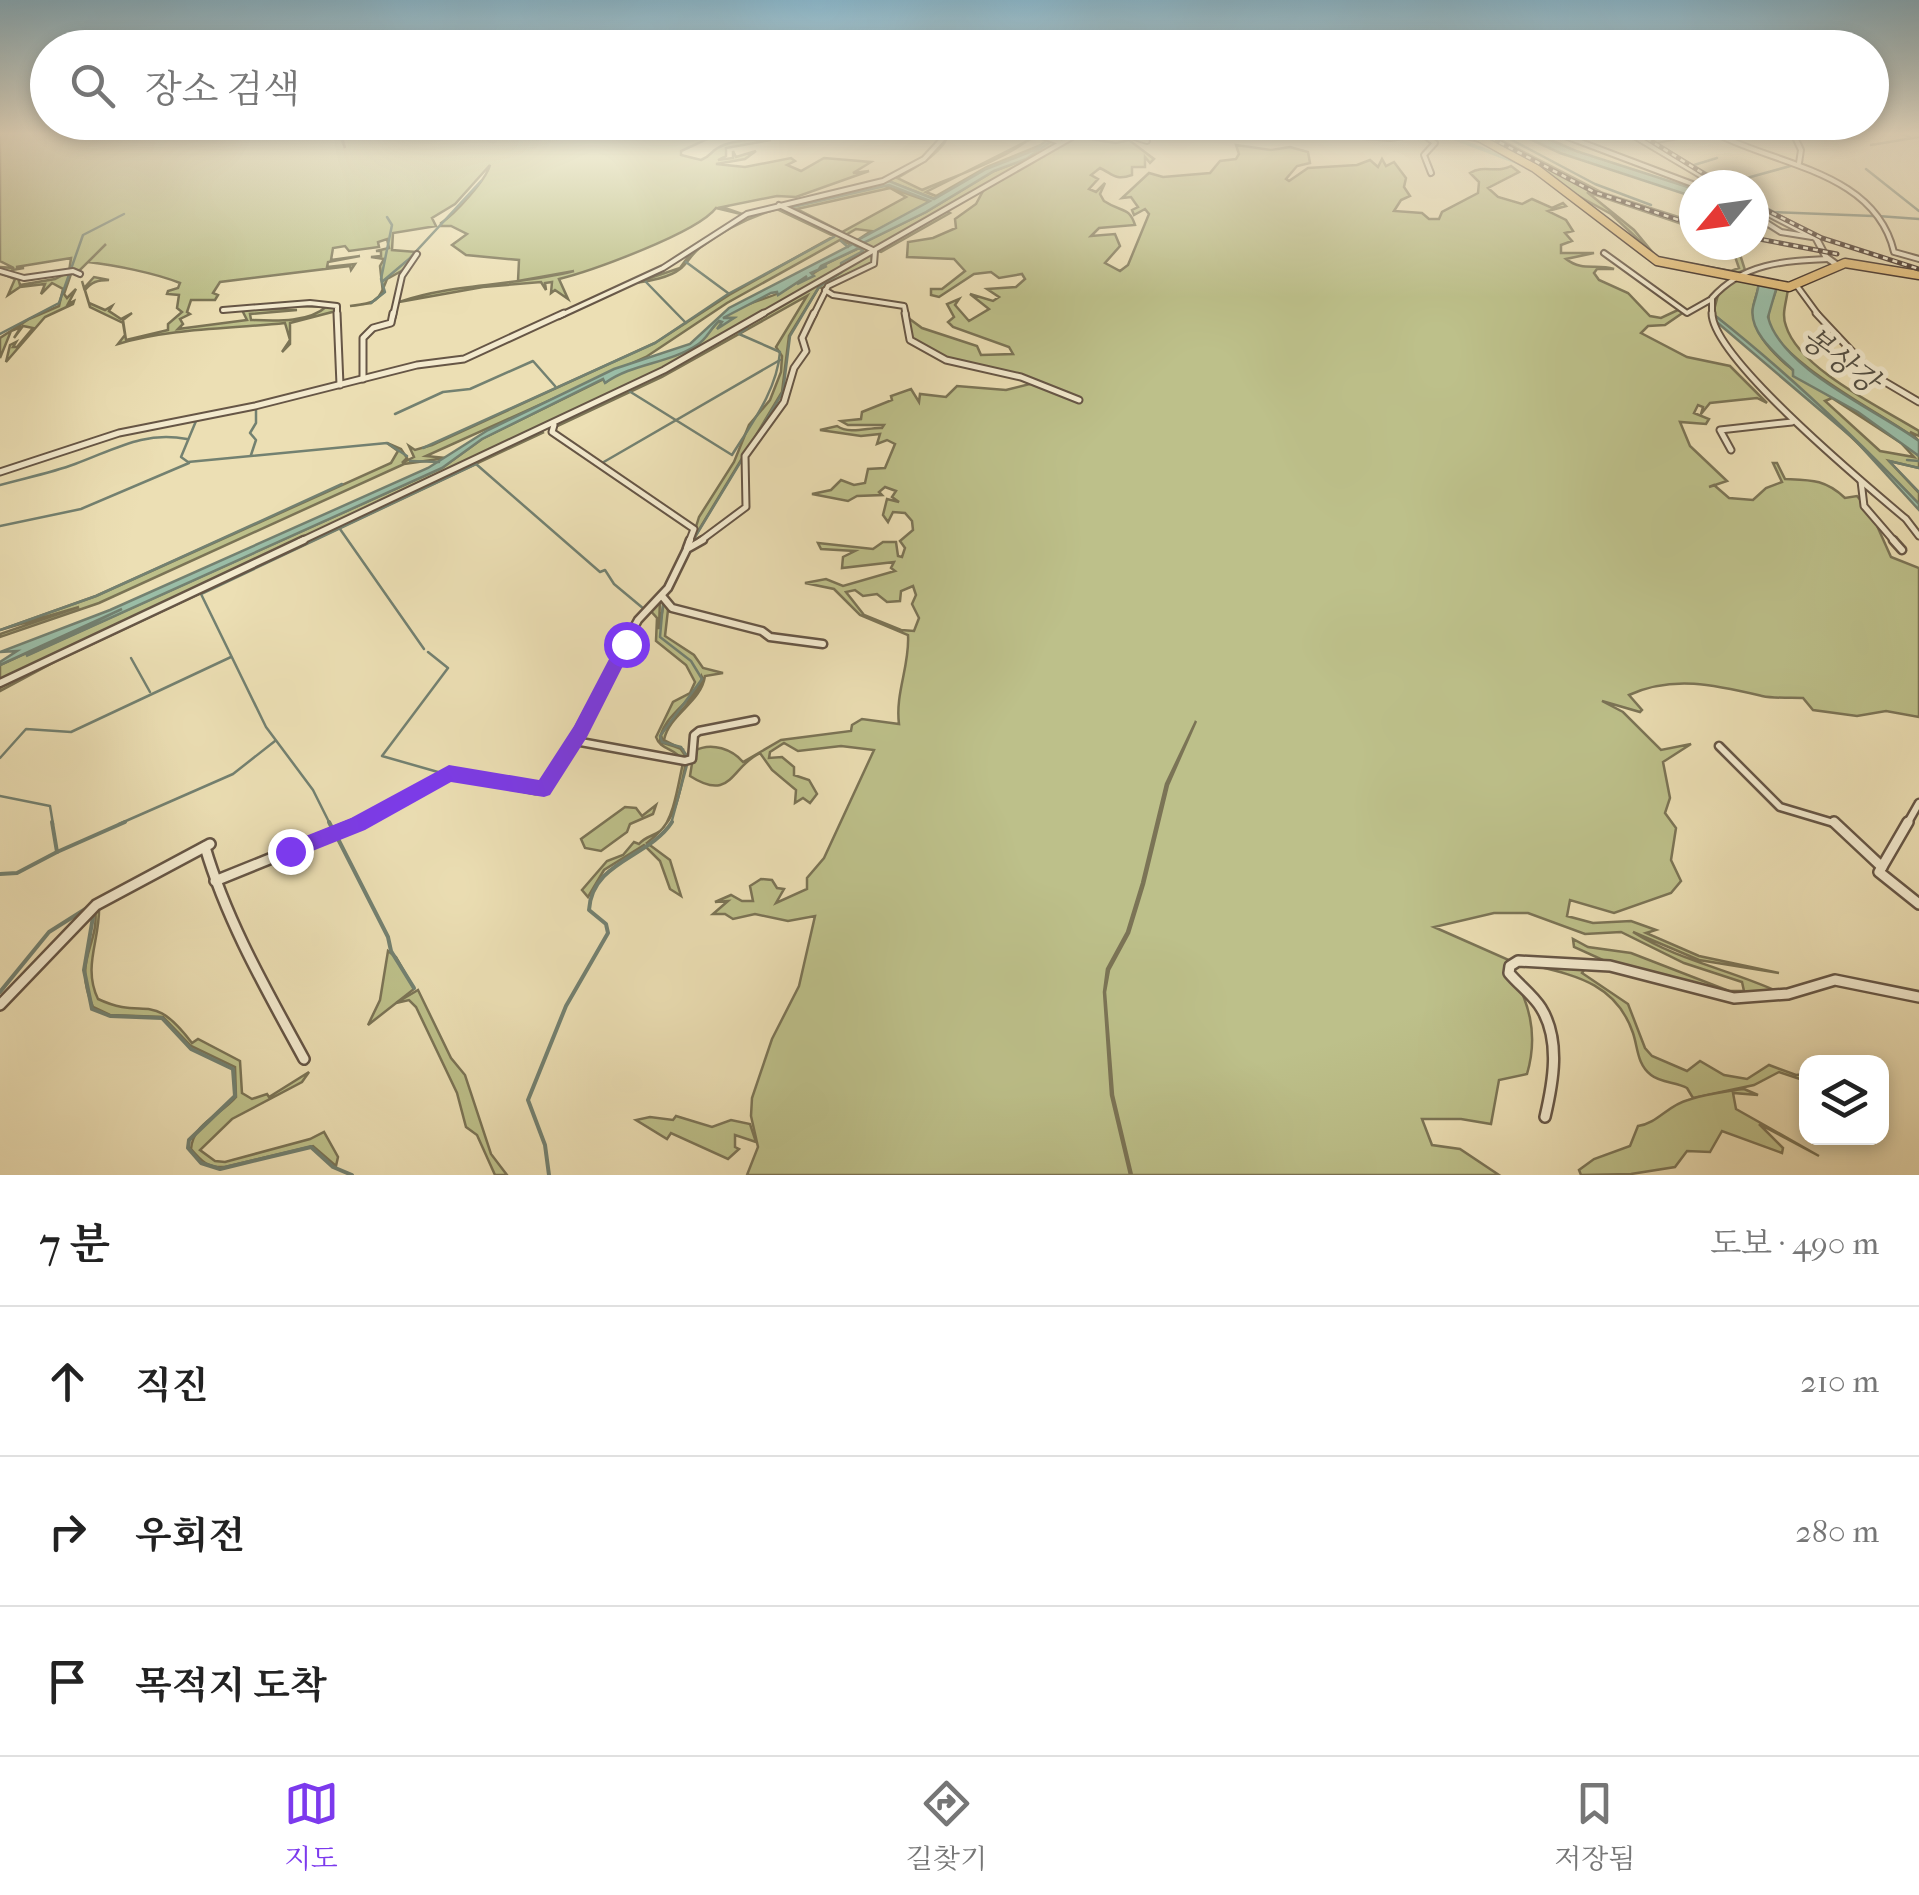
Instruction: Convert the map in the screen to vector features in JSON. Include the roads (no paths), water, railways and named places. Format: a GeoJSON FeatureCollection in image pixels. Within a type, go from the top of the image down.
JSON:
{"type":"FeatureCollection","features":[{"type":"Feature","properties":{"kind":"main road"},"geometry":{"type":"LineString","coordinates":[[1560,188],[1650,259],[1792,286],[1837,265],[1856,264],[1919,275]]}},
{"type":"Feature","properties":{"kind":"street"},"geometry":{"type":"LineString","coordinates":[[0,472],[119,433],[417,365],[464,359],[663,268],[747,214],[856,188]]}},
{"type":"Feature","properties":{"kind":"street"},"geometry":{"type":"LineString","coordinates":[[875,251],[980,188]]}},
{"type":"Feature","properties":{"kind":"street"},"geometry":{"type":"LineString","coordinates":[[1839,188],[1877,216],[1894,243],[1894,252],[1919,259]]}},
{"type":"Feature","properties":{"kind":"street"},"geometry":{"type":"LineString","coordinates":[[781,207],[875,251]]}},
{"type":"Feature","properties":{"kind":"street"},"geometry":{"type":"LineString","coordinates":[[1769,214],[1814,237],[1828,259],[1837,265]]}},
{"type":"Feature","properties":{"kind":"street"},"geometry":{"type":"LineString","coordinates":[[1769,224],[1782,232],[1814,237]]}},
{"type":"Feature","properties":{"kind":"street"},"geometry":{"type":"LineString","coordinates":[[0,684],[680,362],[821,287],[874,264],[875,251]]}},
{"type":"Feature","properties":{"kind":"street"},"geometry":{"type":"LineString","coordinates":[[1604,253],[1687,313],[1712,298],[1733,276],[1777,263],[1828,259]]}},
{"type":"Feature","properties":{"kind":"street"},"geometry":{"type":"LineString","coordinates":[[363,379],[363,338],[370,330],[392,324],[402,276],[417,254]]}},
{"type":"Feature","properties":{"kind":"street"},"geometry":{"type":"LineString","coordinates":[[0,271],[24,278],[68,271],[80,274]]}},
{"type":"Feature","properties":{"kind":"street"},"geometry":{"type":"LineString","coordinates":[[1792,286],[1868,373],[1919,402]]}},
{"type":"Feature","properties":{"kind":"street"},"geometry":{"type":"LineString","coordinates":[[821,287],[833,295],[904,306],[910,340],[931,355],[970,369],[1026,379],[1079,400]]}},
{"type":"Feature","properties":{"kind":"street"},"geometry":{"type":"LineString","coordinates":[[686,549],[722,530],[748,504],[745,456],[784,402],[794,368],[806,349],[802,338],[822,302],[821,287]]}},
{"type":"Feature","properties":{"kind":"street"},"geometry":{"type":"LineString","coordinates":[[1712,298],[1712,327],[1793,422],[1906,519],[1919,536]]}},
{"type":"Feature","properties":{"kind":"street"},"geometry":{"type":"LineString","coordinates":[[223,310],[318,303],[339,308],[340,385]]}},
{"type":"Feature","properties":{"kind":"street"},"geometry":{"type":"LineString","coordinates":[[532,432],[550,430],[562,418]]}},
{"type":"Feature","properties":{"kind":"street"},"geometry":{"type":"LineString","coordinates":[[1732,450],[1720,430],[1793,422]]}},
{"type":"Feature","properties":{"kind":"street"},"geometry":{"type":"LineString","coordinates":[[215,881],[358,824],[449,773],[544,789],[575,742],[638,620],[662,596],[694,529],[550,430]]}},
{"type":"Feature","properties":{"kind":"street"},"geometry":{"type":"LineString","coordinates":[[1862,481],[1864,506],[1902,550]]}},
{"type":"Feature","properties":{"kind":"street"},"geometry":{"type":"LineString","coordinates":[[662,596],[676,610],[770,636],[823,644]]}},
{"type":"Feature","properties":{"kind":"street"},"geometry":{"type":"LineString","coordinates":[[575,742],[689,761],[696,733],[755,720]]}},
{"type":"Feature","properties":{"kind":"street"},"geometry":{"type":"LineString","coordinates":[[1719,746],[1780,806],[1834,822],[1882,867]]}},
{"type":"Feature","properties":{"kind":"street"},"geometry":{"type":"LineString","coordinates":[[1919,803],[1879,872],[1919,904]]}},
{"type":"Feature","properties":{"kind":"street"},"geometry":{"type":"LineString","coordinates":[[1910,817],[1919,825]]}},
{"type":"Feature","properties":{"kind":"street"},"geometry":{"type":"LineString","coordinates":[[0,1004],[96,906],[207,846],[215,881],[304,1059]]}},
{"type":"Feature","properties":{"kind":"street"},"geometry":{"type":"LineString","coordinates":[[1545,1117],[1552,1079],[1552,1039],[1544,1012],[1510,973],[1510,966],[1518,961],[1610,966],[1734,998],[1788,994],[1835,980],[1919,996]]}},
{"type":"Feature","properties":{"kind":"waterway"},"geometry":{"type":"LineString","coordinates":[[383,281],[409,259],[475,188]]}},
{"type":"Feature","properties":{"kind":"waterway"},"geometry":{"type":"LineString","coordinates":[[1605,188],[1651,205]]}},
{"type":"Feature","properties":{"kind":"waterway"},"geometry":{"type":"LineString","coordinates":[[1890,188],[1919,211]]}},
{"type":"Feature","properties":{"kind":"waterway"},"geometry":{"type":"LineString","coordinates":[[1769,209],[1873,216]]}},
{"type":"Feature","properties":{"kind":"waterway"},"geometry":{"type":"LineString","coordinates":[[0,334],[59,303],[83,235],[124,214]]}},
{"type":"Feature","properties":{"kind":"waterway"},"geometry":{"type":"LineString","coordinates":[[1878,216],[1919,219]]}},
{"type":"Feature","properties":{"kind":"waterway"},"geometry":{"type":"LineString","coordinates":[[371,303],[385,292],[381,279],[392,225],[387,217]]}},
{"type":"Feature","properties":{"kind":"waterway"},"geometry":{"type":"LineString","coordinates":[[686,323],[728,294],[834,237]]}},
{"type":"Feature","properties":{"kind":"waterway"},"geometry":{"type":"LineString","coordinates":[[841,241],[848,247]]}},
{"type":"Feature","properties":{"kind":"waterway"},"geometry":{"type":"LineString","coordinates":[[692,542],[783,392],[790,336],[819,287],[842,272],[841,263],[863,251],[859,248]]}},
{"type":"Feature","properties":{"kind":"waterway"},"geometry":{"type":"LineString","coordinates":[[686,262],[728,293]]}},
{"type":"Feature","properties":{"kind":"waterway"},"geometry":{"type":"LineString","coordinates":[[646,282],[686,323]]}},
{"type":"Feature","properties":{"kind":"waterway"},"geometry":{"type":"LineString","coordinates":[[423,448],[655,343],[686,323]]}},
{"type":"Feature","properties":{"kind":"waterway"},"geometry":{"type":"LineString","coordinates":[[747,328],[739,334],[780,352],[779,361]]}},
{"type":"Feature","properties":{"kind":"waterway"},"geometry":{"type":"LineString","coordinates":[[395,414],[443,392],[470,389],[533,361],[555,386]]}},
{"type":"Feature","properties":{"kind":"waterway"},"geometry":{"type":"LineString","coordinates":[[676,420],[732,455],[769,393],[779,361]]}},
{"type":"Feature","properties":{"kind":"waterway"},"geometry":{"type":"LineString","coordinates":[[676,420],[779,361]]}},
{"type":"Feature","properties":{"kind":"waterway"},"geometry":{"type":"LineString","coordinates":[[629,391],[676,420]]}},
{"type":"Feature","properties":{"kind":"waterway"},"geometry":{"type":"LineString","coordinates":[[251,455],[256,440],[250,433],[256,423],[256,409]]}},
{"type":"Feature","properties":{"kind":"waterway"},"geometry":{"type":"LineString","coordinates":[[602,463],[676,420]]}},
{"type":"Feature","properties":{"kind":"waterway"},"geometry":{"type":"LineString","coordinates":[[196,421],[181,457],[188,462],[387,443],[407,456]]}},
{"type":"Feature","properties":{"kind":"waterway"},"geometry":{"type":"LineString","coordinates":[[0,485],[66,467],[143,439],[187,439]]}},
{"type":"Feature","properties":{"kind":"waterway"},"geometry":{"type":"LineString","coordinates":[[1907,460],[1919,461]]}},
{"type":"Feature","properties":{"kind":"waterway"},"geometry":{"type":"LineString","coordinates":[[410,461],[439,462]]}},
{"type":"Feature","properties":{"kind":"waterway"},"geometry":{"type":"LineString","coordinates":[[1919,468],[1889,461],[1919,492]]}},
{"type":"Feature","properties":{"kind":"waterway"},"geometry":{"type":"LineString","coordinates":[[0,526],[81,509],[189,463]]}},
{"type":"Feature","properties":{"kind":"waterway"},"geometry":{"type":"LineString","coordinates":[[332,828],[313,790],[266,727],[201,594],[476,464],[600,572],[605,570],[614,584],[644,609]]}},
{"type":"Feature","properties":{"kind":"waterway"},"geometry":{"type":"LineString","coordinates":[[0,630],[96,596],[342,484]]}},
{"type":"Feature","properties":{"kind":"waterway"},"geometry":{"type":"LineString","coordinates":[[340,529],[424,649]]}},
{"type":"Feature","properties":{"kind":"waterway"},"geometry":{"type":"LineString","coordinates":[[666,596],[675,580]]}},
{"type":"Feature","properties":{"kind":"waterway"},"geometry":{"type":"LineString","coordinates":[[663,603],[660,637],[691,661],[702,679],[660,736],[662,742],[681,747],[687,756]]}},
{"type":"Feature","properties":{"kind":"waterway"},"geometry":{"type":"LineString","coordinates":[[428,652],[448,668],[382,756],[438,772]]}},
{"type":"Feature","properties":{"kind":"waterway"},"geometry":{"type":"LineString","coordinates":[[0,758],[26,729],[71,732],[231,657]]}},
{"type":"Feature","properties":{"kind":"waterway"},"geometry":{"type":"LineString","coordinates":[[131,658],[150,692]]}},
{"type":"Feature","properties":{"kind":"waterway"},"geometry":{"type":"LineString","coordinates":[[119,824],[233,774],[275,741]]}},
{"type":"Feature","properties":{"kind":"waterway"},"geometry":{"type":"LineString","coordinates":[[671,823],[687,765]]}},
{"type":"Feature","properties":{"kind":"waterway"},"geometry":{"type":"LineString","coordinates":[[0,796],[50,806],[53,824]]}},
{"type":"Feature","properties":{"kind":"waterway"},"geometry":{"type":"LineString","coordinates":[[52,822],[57,852]]}},
{"type":"Feature","properties":{"kind":"waterway"},"geometry":{"type":"LineString","coordinates":[[57,852],[125,822]]}},
{"type":"Feature","properties":{"kind":"waterway"},"geometry":{"type":"LineString","coordinates":[[549,1175],[545,1145],[528,1100],[566,1006],[608,933],[606,924],[589,910],[592,894],[611,870],[650,844],[671,823]]}},
{"type":"Feature","properties":{"kind":"waterway"},"geometry":{"type":"LineString","coordinates":[[336,835],[388,937],[391,951],[414,988]]}},
{"type":"Feature","properties":{"kind":"waterway"},"geometry":{"type":"LineString","coordinates":[[0,874],[17,873],[57,852]]}},
{"type":"Feature","properties":{"kind":"waterway"},"geometry":{"type":"LineString","coordinates":[[0,992],[49,932],[87,908]]}},
{"type":"Feature","properties":{"kind":"waterway"},"geometry":{"type":"LineString","coordinates":[[94,911],[84,970],[92,1009],[110,1016],[162,1018],[191,1049],[233,1069],[235,1096],[189,1140],[188,1148],[201,1163],[220,1169],[311,1147],[333,1167],[352,1175]]}},
{"type":"Feature","properties":{"kind":"railway"},"geometry":{"type":"LineString","coordinates":[[1586,188],[1679,220]]}},
{"type":"Feature","properties":{"kind":"railway"},"geometry":{"type":"LineString","coordinates":[[1769,212],[1822,238],[1919,269]]}},
{"type":"Feature","properties":{"kind":"railway"},"geometry":{"type":"LineString","coordinates":[[1769,241],[1837,254]]}},
{"type":"Feature","properties":{"kind":"water label","name":"봉상강"},"geometry":{"type":"Point","coordinates":[1840,360]}}]}
